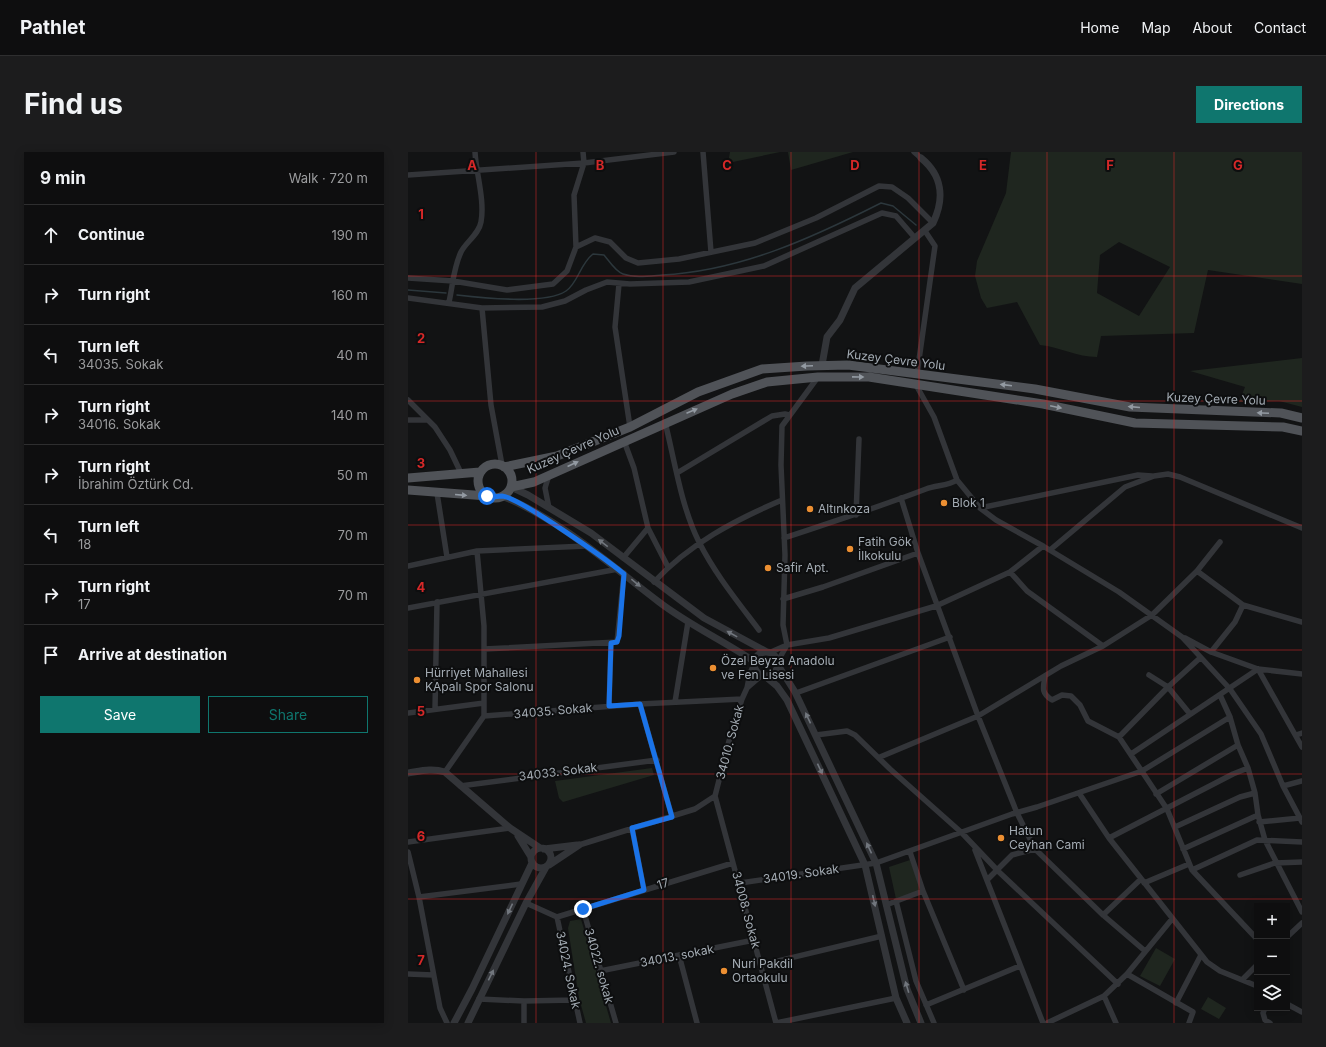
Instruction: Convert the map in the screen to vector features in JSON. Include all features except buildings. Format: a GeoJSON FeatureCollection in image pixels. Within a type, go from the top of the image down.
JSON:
{"type":"FeatureCollection","features":[{"type":"Feature","properties":{"kind":"main road","name":"Kuzey Çevre Yolu"},"geometry":{"type":"LineString","coordinates":[[503,466],[557,456],[630,427],[698,392],[762,369],[822,365],[848,365],[1035,389],[1130,407],[1281,413],[1302,418]]}},
{"type":"Feature","properties":{"kind":"main road","name":"Kuzey Çevre Yolu"},"geometry":{"type":"LineString","coordinates":[[511,487],[534,482],[665,422],[732,394],[767,382],[818,377],[869,377],[1043,404],[1135,423],[1283,427],[1302,431]]}},
{"type":"Feature","properties":{"kind":"main road"},"geometry":{"type":"LineString","coordinates":[[408,478],[480,472],[491,464],[503,466],[512,477],[511,487],[502,496],[495,498],[487,496],[408,490]]}},
{"type":"Feature","properties":{"kind":"main road"},"geometry":{"type":"LineString","coordinates":[[480,472],[478,485],[481,492],[487,496]]}},
{"type":"Feature","properties":{"kind":"street"},"geometry":{"type":"LineString","coordinates":[[449,302],[453,281],[453,270],[462,250],[472,239],[481,222],[480,180],[476,170],[475,152]]}},
{"type":"Feature","properties":{"kind":"street"},"geometry":{"type":"LineString","coordinates":[[408,278],[453,281],[507,290],[553,284],[567,271],[576,247],[574,195],[584,163],[583,152]]}},
{"type":"Feature","properties":{"kind":"street"},"geometry":{"type":"LineString","coordinates":[[408,175],[584,163],[674,152]]}},
{"type":"Feature","properties":{"kind":"street"},"geometry":{"type":"LineString","coordinates":[[704,152],[711,252]]}},
{"type":"Feature","properties":{"kind":"street"},"geometry":{"type":"LineString","coordinates":[[822,365],[827,337],[840,320],[855,288],[925,231],[933,223],[937,214],[940,191],[932,166],[914,152]]}},
{"type":"Feature","properties":{"kind":"street"},"geometry":{"type":"LineString","coordinates":[[576,247],[595,238],[610,242],[626,258],[638,263],[679,259],[755,243],[816,218],[879,186],[892,187],[908,198],[933,223]]}},
{"type":"Feature","properties":{"kind":"street"},"geometry":{"type":"LineString","coordinates":[[408,298],[449,302],[482,308],[542,307],[564,301],[607,282],[619,284],[689,282],[764,266],[882,213],[896,216],[915,238]]}},
{"type":"Feature","properties":{"kind":"street"},"geometry":{"type":"LineString","coordinates":[[917,374],[935,246],[925,231]]}},
{"type":"Feature","properties":{"kind":"street"},"geometry":{"type":"LineString","coordinates":[[619,284],[615,327],[630,427]]}},
{"type":"Feature","properties":{"kind":"street"},"geometry":{"type":"LineString","coordinates":[[482,308],[491,405],[503,466]]}},
{"type":"Feature","properties":{"kind":"street"},"geometry":{"type":"LineString","coordinates":[[747,688],[764,675],[772,674],[787,645],[783,625],[784,538],[782,500],[782,426],[818,377]]}},
{"type":"Feature","properties":{"kind":"street"},"geometry":{"type":"LineString","coordinates":[[916,385],[934,417],[958,480],[980,508],[996,520],[1050,550],[1119,592],[1182,637],[1211,652],[1258,669],[1302,674]]}},
{"type":"Feature","properties":{"kind":"street"},"geometry":{"type":"LineString","coordinates":[[408,400],[435,427],[450,450],[461,473]]}},
{"type":"Feature","properties":{"kind":"street"},"geometry":{"type":"LineString","coordinates":[[677,473],[772,416],[784,414],[789,415]]}},
{"type":"Feature","properties":{"kind":"street"},"geometry":{"type":"LineString","coordinates":[[408,420],[428,420]]}},
{"type":"Feature","properties":{"kind":"street"},"geometry":{"type":"LineString","coordinates":[[665,422],[682,494],[699,542],[720,578],[759,630]]}},
{"type":"Feature","properties":{"kind":"street"},"geometry":{"type":"LineString","coordinates":[[856,515],[859,439]]}},
{"type":"Feature","properties":{"kind":"street"},"geometry":{"type":"LineString","coordinates":[[624,441],[634,468],[648,528],[668,567]]}},
{"type":"Feature","properties":{"kind":"street"},"geometry":{"type":"LineString","coordinates":[[980,508],[1138,475],[1154,476],[1168,474],[1180,477],[1302,528]]}},
{"type":"Feature","properties":{"kind":"street"},"geometry":{"type":"LineString","coordinates":[[549,475],[544,488],[549,508]]}},
{"type":"Feature","properties":{"kind":"street"},"geometry":{"type":"LineString","coordinates":[[1050,550],[1125,487],[1154,476]]}},
{"type":"Feature","properties":{"kind":"street"},"geometry":{"type":"LineString","coordinates":[[784,538],[958,480]]}},
{"type":"Feature","properties":{"kind":"street"},"geometry":{"type":"LineString","coordinates":[[511,487],[591,533],[654,582],[704,618],[769,652],[778,663],[796,694],[876,863],[907,989],[921,1023]]}},
{"type":"Feature","properties":{"kind":"street"},"geometry":{"type":"LineString","coordinates":[[437,493],[447,558]]}},
{"type":"Feature","properties":{"kind":"street"},"geometry":{"type":"LineString","coordinates":[[502,496],[547,520],[621,571],[688,622],[732,646],[755,663],[757,670],[764,675],[787,700],[864,866],[896,998],[907,1023]]}},
{"type":"Feature","properties":{"kind":"street"},"geometry":{"type":"LineString","coordinates":[[901,498],[918,553],[978,716],[1018,813],[1035,849],[1103,915],[1145,951]]}},
{"type":"Feature","properties":{"kind":"street"},"geometry":{"type":"LineString","coordinates":[[654,582],[668,567],[699,542],[761,509],[782,500]]}},
{"type":"Feature","properties":{"kind":"street"},"geometry":{"type":"LineString","coordinates":[[624,558],[648,528]]}},
{"type":"Feature","properties":{"kind":"street"},"geometry":{"type":"LineString","coordinates":[[880,757],[978,716],[1061,666],[1103,646],[1152,615],[1197,571],[1220,542]]}},
{"type":"Feature","properties":{"kind":"street"},"geometry":{"type":"LineString","coordinates":[[408,566],[477,551],[586,546]]}},
{"type":"Feature","properties":{"kind":"street"},"geometry":{"type":"LineString","coordinates":[[755,663],[759,654],[787,645],[829,638],[938,605],[1010,572],[1043,546]]}},
{"type":"Feature","properties":{"kind":"street"},"geometry":{"type":"LineString","coordinates":[[445,772],[484,716],[482,594],[477,551]]}},
{"type":"Feature","properties":{"kind":"street"},"geometry":{"type":"LineString","coordinates":[[783,599],[822,587],[918,553]]}},
{"type":"Feature","properties":{"kind":"street"},"geometry":{"type":"LineString","coordinates":[[408,608],[621,571]]}},
{"type":"Feature","properties":{"kind":"street"},"geometry":{"type":"LineString","coordinates":[[484,649],[617,642],[619,636],[621,571]]}},
{"type":"Feature","properties":{"kind":"street"},"geometry":{"type":"LineString","coordinates":[[1197,571],[1243,605],[1302,622]]}},
{"type":"Feature","properties":{"kind":"street"},"geometry":{"type":"LineString","coordinates":[[1010,572],[1027,591],[1103,646]]}},
{"type":"Feature","properties":{"kind":"street"},"geometry":{"type":"LineString","coordinates":[[436,709],[437,602]]}},
{"type":"Feature","properties":{"kind":"street"},"geometry":{"type":"LineString","coordinates":[[1211,652],[1235,622],[1243,605]]}},
{"type":"Feature","properties":{"kind":"street"},"geometry":{"type":"LineString","coordinates":[[675,702],[688,622]]}},
{"type":"Feature","properties":{"kind":"street"},"geometry":{"type":"LineString","coordinates":[[796,694],[950,637]]}},
{"type":"Feature","properties":{"kind":"street"},"geometry":{"type":"LineString","coordinates":[[1182,637],[1230,689],[1262,734],[1283,786],[1301,820],[1259,822]]}},
{"type":"Feature","properties":{"kind":"street"},"geometry":{"type":"LineString","coordinates":[[609,706],[611,643]]}},
{"type":"Feature","properties":{"kind":"street"},"geometry":{"type":"LineString","coordinates":[[1119,737],[1168,687],[1200,658]]}},
{"type":"Feature","properties":{"kind":"street","name":"34010. Sokak"},"geometry":{"type":"LineString","coordinates":[[715,796],[742,699],[755,663]]}},
{"type":"Feature","properties":{"kind":"street"},"geometry":{"type":"LineString","coordinates":[[1131,754],[1258,669]]}},
{"type":"Feature","properties":{"kind":"street"},"geometry":{"type":"LineString","coordinates":[[1258,669],[1302,747]]}},
{"type":"Feature","properties":{"kind":"street"},"geometry":{"type":"LineString","coordinates":[[1149,675],[1168,687],[1190,714]]}},
{"type":"Feature","properties":{"kind":"street"},"geometry":{"type":"LineString","coordinates":[[1045,676],[1043,691],[1045,696],[1052,700],[1062,695],[1071,696],[1080,705],[1088,721],[1119,737],[1167,810],[1176,827],[1192,870],[1254,936]]}},
{"type":"Feature","properties":{"kind":"street"},"geometry":{"type":"LineString","coordinates":[[1220,695],[1230,717],[1238,745],[1248,768],[1255,793],[1259,822],[1265,840],[1275,863],[1302,912]]}},
{"type":"Feature","properties":{"kind":"street","name":"34035. Sokak"},"geometry":{"type":"LineString","coordinates":[[484,716],[609,706],[742,699]]}},
{"type":"Feature","properties":{"kind":"street"},"geometry":{"type":"LineString","coordinates":[[408,713],[484,703]]}},
{"type":"Feature","properties":{"kind":"street"},"geometry":{"type":"LineString","coordinates":[[640,704],[672,817]]}},
{"type":"Feature","properties":{"kind":"street","name":"34019. Sokak"},"geometry":{"type":"LineString","coordinates":[[740,883],[864,866],[910,852],[1018,813],[1142,771],[1230,717]]}},
{"type":"Feature","properties":{"kind":"street"},"geometry":{"type":"LineString","coordinates":[[816,735],[847,731],[855,735],[880,757],[890,769],[962,833],[997,870],[1118,984]]}},
{"type":"Feature","properties":{"kind":"street"},"geometry":{"type":"LineString","coordinates":[[1296,735],[1302,733]]}},
{"type":"Feature","properties":{"kind":"street"},"geometry":{"type":"LineString","coordinates":[[1156,794],[1238,745]]}},
{"type":"Feature","properties":{"kind":"street","name":"34033. Sokak"},"geometry":{"type":"LineString","coordinates":[[460,786],[657,760]]}},
{"type":"Feature","properties":{"kind":"street"},"geometry":{"type":"LineString","coordinates":[[1109,838],[1167,810],[1233,774],[1248,768]]}},
{"type":"Feature","properties":{"kind":"street"},"geometry":{"type":"LineString","coordinates":[[408,773],[427,770],[445,772],[517,834],[542,848],[550,855],[547,866],[526,903],[468,1023]]}},
{"type":"Feature","properties":{"kind":"street"},"geometry":{"type":"LineString","coordinates":[[1283,786],[1302,781]]}},
{"type":"Feature","properties":{"kind":"street"},"geometry":{"type":"LineString","coordinates":[[1079,793],[1109,838],[1207,962],[1220,971],[1254,984]]}},
{"type":"Feature","properties":{"kind":"street"},"geometry":{"type":"LineString","coordinates":[[1176,827],[1240,797],[1255,793]]}},
{"type":"Feature","properties":{"kind":"street"},"geometry":{"type":"LineString","coordinates":[[454,1023],[472,989],[521,884],[534,851],[542,848],[579,845],[672,817],[695,809],[715,796]]}},
{"type":"Feature","properties":{"kind":"street","name":"34008. Sokak"},"geometry":{"type":"LineString","coordinates":[[715,796],[733,863],[740,883],[776,1023]]}},
{"type":"Feature","properties":{"kind":"street"},"geometry":{"type":"LineString","coordinates":[[1183,849],[1258,815]]}},
{"type":"Feature","properties":{"kind":"street"},"geometry":{"type":"LineString","coordinates":[[408,842],[510,828]]}},
{"type":"Feature","properties":{"kind":"street"},"geometry":{"type":"LineString","coordinates":[[632,828],[644,890]]}},
{"type":"Feature","properties":{"kind":"street"},"geometry":{"type":"LineString","coordinates":[[517,834],[537,868],[547,866],[579,845]]}},
{"type":"Feature","properties":{"kind":"street"},"geometry":{"type":"LineString","coordinates":[[1192,870],[1257,840],[1302,842]]}},
{"type":"Feature","properties":{"kind":"street"},"geometry":{"type":"LineString","coordinates":[[974,847],[1043,1023]]}},
{"type":"Feature","properties":{"kind":"street"},"geometry":{"type":"LineString","coordinates":[[987,880],[1012,855],[1035,849]]}},
{"type":"Feature","properties":{"kind":"street"},"geometry":{"type":"LineString","coordinates":[[408,852],[419,897],[440,1008],[447,1023]]}},
{"type":"Feature","properties":{"kind":"street"},"geometry":{"type":"LineString","coordinates":[[910,852],[923,891],[964,990]]}},
{"type":"Feature","properties":{"kind":"street"},"geometry":{"type":"LineString","coordinates":[[1240,875],[1275,863],[1302,862]]}},
{"type":"Feature","properties":{"kind":"street","name":"17"},"geometry":{"type":"LineString","coordinates":[[557,917],[733,863]]}},
{"type":"Feature","properties":{"kind":"street"},"geometry":{"type":"LineString","coordinates":[[1103,915],[1142,881],[1189,864]]}},
{"type":"Feature","properties":{"kind":"street"},"geometry":{"type":"LineString","coordinates":[[419,897],[521,884]]}},
{"type":"Feature","properties":{"kind":"street"},"geometry":{"type":"LineString","coordinates":[[886,905],[923,891]]}},
{"type":"Feature","properties":{"kind":"street"},"geometry":{"type":"LineString","coordinates":[[896,901],[916,980],[934,1023]]}},
{"type":"Feature","properties":{"kind":"street"},"geometry":{"type":"LineString","coordinates":[[526,903],[557,917]]}},
{"type":"Feature","properties":{"kind":"street","name":"34022. sokak"},"geometry":{"type":"LineString","coordinates":[[583,909],[616,1023]]}},
{"type":"Feature","properties":{"kind":"street","name":"34024. Sokak"},"geometry":{"type":"LineString","coordinates":[[557,917],[580,1023]]}},
{"type":"Feature","properties":{"kind":"street"},"geometry":{"type":"LineString","coordinates":[[1047,1023],[1104,996],[1127,974],[1172,919]]}},
{"type":"Feature","properties":{"kind":"street"},"geometry":{"type":"LineString","coordinates":[[1290,934],[1302,923]]}},
{"type":"Feature","properties":{"kind":"street"},"geometry":{"type":"LineString","coordinates":[[761,965],[882,936]]}},
{"type":"Feature","properties":{"kind":"street","name":"34013. sokak"},"geometry":{"type":"LineString","coordinates":[[600,971],[754,940]]}},
{"type":"Feature","properties":{"kind":"street"},"geometry":{"type":"LineString","coordinates":[[679,955],[697,1023]]}},
{"type":"Feature","properties":{"kind":"street"},"geometry":{"type":"LineString","coordinates":[[1176,1003],[1201,955]]}},
{"type":"Feature","properties":{"kind":"street"},"geometry":{"type":"LineString","coordinates":[[926,1005],[1020,966]]}},
{"type":"Feature","properties":{"kind":"street"},"geometry":{"type":"LineString","coordinates":[[1243,979],[1254,969]]}},
{"type":"Feature","properties":{"kind":"street"},"geometry":{"type":"LineString","coordinates":[[408,974],[433,975]]}},
{"type":"Feature","properties":{"kind":"street"},"geometry":{"type":"LineString","coordinates":[[1127,974],[1192,1012],[1189,1023]]}},
{"type":"Feature","properties":{"kind":"street"},"geometry":{"type":"LineString","coordinates":[[1104,996],[1116,1023]]}},
{"type":"Feature","properties":{"kind":"street"},"geometry":{"type":"LineString","coordinates":[[776,1023],[896,998]]}},
{"type":"Feature","properties":{"kind":"street"},"geometry":{"type":"LineString","coordinates":[[479,999],[524,1001],[574,1000]]}},
{"type":"Feature","properties":{"kind":"street"},"geometry":{"type":"LineString","coordinates":[[524,1001],[524,1023]]}},
{"type":"Feature","properties":{"kind":"street"},"geometry":{"type":"LineString","coordinates":[[1290,1006],[1302,1012]]}},
{"type":"Feature","properties":{"kind":"street"},"geometry":{"type":"LineString","coordinates":[[1264,1011],[1263,1013],[1265,1020],[1270,1023]]}},
{"type":"Feature","properties":{"kind":"shaded area"},"geometry":{"type":"Polygon","coordinates":[[[730,152],[780,152],[728,163],[730,152]]]}},
{"type":"Feature","properties":{"kind":"shaded area"},"geometry":{"type":"Polygon","coordinates":[[[788,152],[853,152],[791,170],[788,152]]]}},
{"type":"Feature","properties":{"kind":"shaded area"},"geometry":{"type":"Polygon","coordinates":[[[1011,152],[1302,152],[1302,284],[1208,270],[1194,333],[1101,336],[1097,357],[1090,357],[1040,345],[1017,302],[987,308],[981,298],[975,276],[977,261],[1006,193],[1011,152]],[[1119,242],[1100,255],[1097,293],[1139,316],[1170,267],[1119,242]]]}},
{"type":"Feature","properties":{"kind":"shaded area"},"geometry":{"type":"Polygon","coordinates":[[[1302,358],[1302,407],[1279,401],[1239,402],[1245,387],[1190,371],[1302,358]]]}},
{"type":"Feature","properties":{"kind":"shaded area"},"geometry":{"type":"Polygon","coordinates":[[[652,768],[654,775],[563,802],[559,798],[555,781],[652,768]]]}},
{"type":"Feature","properties":{"kind":"shaded area"},"geometry":{"type":"Polygon","coordinates":[[[910,860],[922,891],[896,899],[889,867],[910,860]]]}},
{"type":"Feature","properties":{"kind":"shaded area"},"geometry":{"type":"Polygon","coordinates":[[[581,919],[611,1023],[586,1023],[579,998],[568,928],[570,921],[581,919]]]}},
{"type":"Feature","properties":{"kind":"shaded area"},"geometry":{"type":"Polygon","coordinates":[[[1156,948],[1175,959],[1160,986],[1140,976],[1156,948]]]}},
{"type":"Feature","properties":{"kind":"shaded area"},"geometry":{"type":"Polygon","coordinates":[[[1208,997],[1226,1008],[1219,1019],[1201,1009],[1208,997]]]}},
{"type":"Feature","properties":{"kind":"waterway"},"geometry":{"type":"LineString","coordinates":[[457,295],[482,298],[513,299],[544,298],[556,295],[570,288],[585,263],[593,254],[604,255],[620,273],[632,276],[691,272],[719,267],[775,251],[829,228],[881,203],[893,206],[916,225]]}},
{"type":"Feature","properties":{"kind":"waterway"},"geometry":{"type":"LineString","coordinates":[[408,290],[446,293]]}},
{"type":"Feature","properties":{"kind":"place","name":"Blok 1"},"geometry":{"type":"Point","coordinates":[944,503]}},
{"type":"Feature","properties":{"kind":"place","name":"Altınkoza"},"geometry":{"type":"Point","coordinates":[810,509]}},
{"type":"Feature","properties":{"kind":"place","name":"Fatih Gök İlkokulu"},"geometry":{"type":"Point","coordinates":[850,549]}},
{"type":"Feature","properties":{"kind":"place","name":"Safir Apt."},"geometry":{"type":"Point","coordinates":[768,568]}},
{"type":"Feature","properties":{"kind":"place","name":"Özel Beyza Anadolu ve Fen Lisesi"},"geometry":{"type":"Point","coordinates":[713,668]}},
{"type":"Feature","properties":{"kind":"place","name":"Hürriyet Mahallesi KApalı Spor Salonu"},"geometry":{"type":"Point","coordinates":[417,680]}},
{"type":"Feature","properties":{"kind":"place","name":"Hatun Ceyhan Cami"},"geometry":{"type":"Point","coordinates":[1001,838]}},
{"type":"Feature","properties":{"kind":"place","name":"Nuri Pakdil Ortaokulu"},"geometry":{"type":"Point","coordinates":[724,971]}},
{"type":"Feature","properties":{"kind":"route"},"geometry":{"type":"LineString","coordinates":[[487,496],[491,498],[498,498],[502,496],[515,501],[594,551],[624,574],[619,636],[617,642],[611,643],[609,706],[640,704],[672,817],[632,828],[644,890],[583,909]]}}]}
